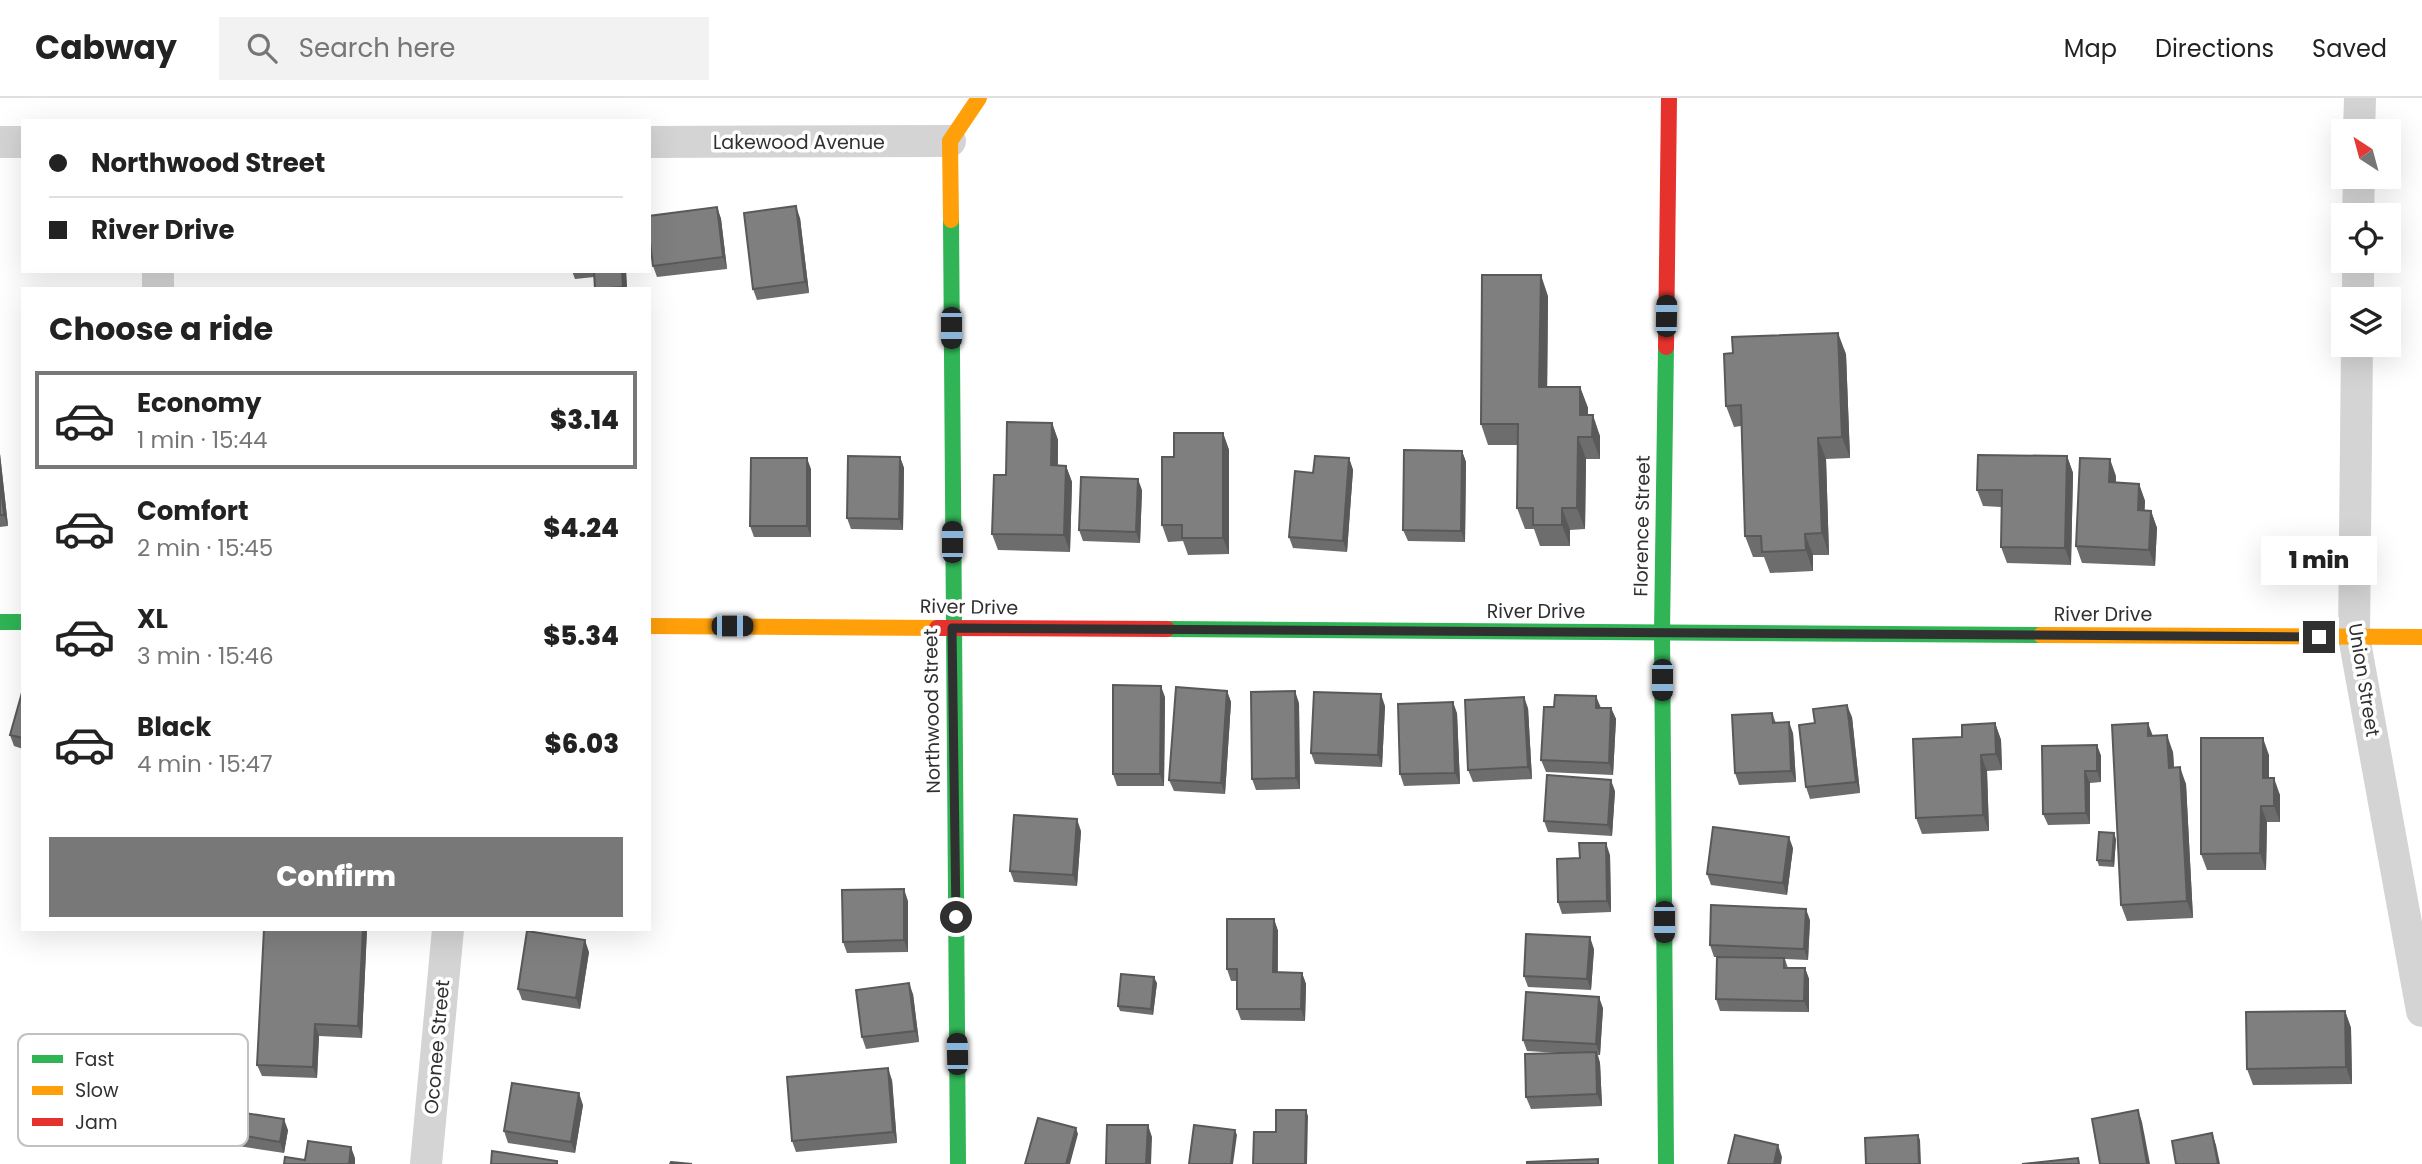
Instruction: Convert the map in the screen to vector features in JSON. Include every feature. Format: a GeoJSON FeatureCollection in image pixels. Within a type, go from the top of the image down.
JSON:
{"type":"FeatureCollection","features":[{"type":"Feature","properties":{"kind":"street"},"geometry":{"type":"LineString","coordinates":[[950,141],[979,98]]}},
{"type":"Feature","properties":{"kind":"street","name":"Florence Street"},"geometry":{"type":"LineString","coordinates":[[1666,1164],[1662,632],[1669,98]]}},
{"type":"Feature","properties":{"kind":"street"},"geometry":{"type":"LineString","coordinates":[[2359,119],[2360,98]]}},
{"type":"Feature","properties":{"kind":"street","name":"Lakewood Avenue"},"geometry":{"type":"LineString","coordinates":[[651,142],[950,141]]}},
{"type":"Feature","properties":{"kind":"street","name":"Northwood Street"},"geometry":{"type":"LineString","coordinates":[[950,141],[958,1164]]}},
{"type":"Feature","properties":{"kind":"street"},"geometry":{"type":"LineString","coordinates":[[0,142],[21,142]]}},
{"type":"Feature","properties":{"kind":"street","name":"Union Street"},"geometry":{"type":"LineString","coordinates":[[2357,357],[2354,637],[2422,1011]]}},
{"type":"Feature","properties":{"kind":"street"},"geometry":{"type":"LineString","coordinates":[[0,622],[21,622]]}},
{"type":"Feature","properties":{"kind":"street","name":"River Drive"},"geometry":{"type":"LineString","coordinates":[[651,626],[2422,638]]}},
{"type":"Feature","properties":{"kind":"street","name":"Oconee Street"},"geometry":{"type":"LineString","coordinates":[[426,1164],[448,931]]}},
{"type":"Feature","properties":{"kind":"building"},"geometry":{"type":"Polygon","coordinates":[[[796,206],[805,282],[753,289],[744,213],[796,206]]]}},
{"type":"Feature","properties":{"kind":"building"},"geometry":{"type":"Polygon","coordinates":[[[717,207],[723,257],[653,266],[651,216],[717,207]]]}},
{"type":"Feature","properties":{"kind":"building"},"geometry":{"type":"Polygon","coordinates":[[[594,273],[622,273],[623,287],[595,287],[594,273]]]}},
{"type":"Feature","properties":{"kind":"building"},"geometry":{"type":"Polygon","coordinates":[[[1482,275],[1541,275],[1539,387],[1580,387],[1580,415],[1593,415],[1592,437],[1578,437],[1577,508],[1562,508],[1562,525],[1533,525],[1533,508],[1517,508],[1518,424],[1481,424],[1482,275]]]}},
{"type":"Feature","properties":{"kind":"building"},"geometry":{"type":"Polygon","coordinates":[[[1838,333],[1842,437],[1818,438],[1822,533],[1805,534],[1806,550],[1762,552],[1761,536],[1745,536],[1741,405],[1726,406],[1724,354],[1733,353],[1732,337],[1838,333]]]}},
{"type":"Feature","properties":{"kind":"building"},"geometry":{"type":"Polygon","coordinates":[[[1007,422],[1052,423],[1051,465],[1066,466],[1064,535],[992,534],[994,475],[1006,475],[1007,422]]]}},
{"type":"Feature","properties":{"kind":"building"},"geometry":{"type":"Polygon","coordinates":[[[1174,433],[1223,433],[1223,538],[1182,538],[1182,525],[1162,525],[1162,457],[1174,457],[1174,433]]]}},
{"type":"Feature","properties":{"kind":"building"},"geometry":{"type":"Polygon","coordinates":[[[1404,450],[1462,451],[1461,531],[1403,530],[1404,450]]]}},
{"type":"Feature","properties":{"kind":"building"},"geometry":{"type":"Polygon","coordinates":[[[1978,455],[2067,456],[2065,548],[2001,547],[2002,490],[1977,490],[1978,455]]]}},
{"type":"Feature","properties":{"kind":"building"},"geometry":{"type":"Polygon","coordinates":[[[848,456],[900,457],[899,519],[847,518],[848,456]]]}},
{"type":"Feature","properties":{"kind":"building"},"geometry":{"type":"Polygon","coordinates":[[[1315,456],[1349,458],[1343,541],[1289,537],[1295,471],[1313,473],[1315,456]]]}},
{"type":"Feature","properties":{"kind":"building"},"geometry":{"type":"Polygon","coordinates":[[[751,458],[807,458],[807,526],[750,526],[751,458]]]}},
{"type":"Feature","properties":{"kind":"building"},"geometry":{"type":"Polygon","coordinates":[[[2080,458],[2110,459],[2109,482],[2139,484],[2138,510],[2151,511],[2149,550],[2076,546],[2080,458]]]}},
{"type":"Feature","properties":{"kind":"building"},"geometry":{"type":"Polygon","coordinates":[[[1081,477],[1138,479],[1136,532],[1079,530],[1081,477]]]}},
{"type":"Feature","properties":{"kind":"building"},"geometry":{"type":"Polygon","coordinates":[[[0,478],[4,515],[0,515],[0,478]]]}},
{"type":"Feature","properties":{"kind":"building"},"geometry":{"type":"Polygon","coordinates":[[[1113,685],[1161,686],[1160,774],[1113,774],[1113,685]]]}},
{"type":"Feature","properties":{"kind":"building"},"geometry":{"type":"Polygon","coordinates":[[[1176,687],[1227,691],[1221,783],[1169,780],[1176,687]]]}},
{"type":"Feature","properties":{"kind":"building"},"geometry":{"type":"Polygon","coordinates":[[[1295,691],[1296,778],[1252,779],[1251,692],[1295,691]]]}},
{"type":"Feature","properties":{"kind":"building"},"geometry":{"type":"Polygon","coordinates":[[[1314,692],[1381,694],[1378,755],[1311,753],[1314,692]]]}},
{"type":"Feature","properties":{"kind":"building"},"geometry":{"type":"Polygon","coordinates":[[[1555,695],[1596,696],[1596,708],[1611,708],[1609,763],[1541,760],[1544,707],[1554,707],[1555,695]]]}},
{"type":"Feature","properties":{"kind":"building"},"geometry":{"type":"Polygon","coordinates":[[[21,696],[21,738],[10,735],[21,696]]]}},
{"type":"Feature","properties":{"kind":"building"},"geometry":{"type":"Polygon","coordinates":[[[1524,697],[1528,767],[1468,770],[1465,700],[1524,697]]]}},
{"type":"Feature","properties":{"kind":"building"},"geometry":{"type":"Polygon","coordinates":[[[1453,702],[1455,773],[1400,774],[1398,704],[1453,702]]]}},
{"type":"Feature","properties":{"kind":"building"},"geometry":{"type":"Polygon","coordinates":[[[1847,705],[1856,782],[1806,787],[1799,725],[1815,723],[1813,709],[1847,705]]]}},
{"type":"Feature","properties":{"kind":"building"},"geometry":{"type":"Polygon","coordinates":[[[1772,713],[1773,723],[1789,722],[1791,771],[1735,773],[1732,715],[1772,713]]]}},
{"type":"Feature","properties":{"kind":"building"},"geometry":{"type":"Polygon","coordinates":[[[1995,723],[1996,754],[1981,755],[1983,815],[1916,818],[1913,739],[1962,737],[1962,725],[1995,723]]]}},
{"type":"Feature","properties":{"kind":"building"},"geometry":{"type":"Polygon","coordinates":[[[2148,723],[2148,736],[2167,735],[2169,768],[2180,767],[2187,901],[2121,905],[2112,725],[2148,723]]]}},
{"type":"Feature","properties":{"kind":"building"},"geometry":{"type":"Polygon","coordinates":[[[2201,738],[2263,738],[2263,778],[2274,778],[2274,806],[2261,806],[2260,853],[2201,854],[2201,738]]]}},
{"type":"Feature","properties":{"kind":"building"},"geometry":{"type":"Polygon","coordinates":[[[2097,745],[2097,771],[2085,771],[2086,813],[2043,814],[2042,746],[2097,745]]]}},
{"type":"Feature","properties":{"kind":"building"},"geometry":{"type":"Polygon","coordinates":[[[1547,775],[1611,780],[1608,825],[1544,821],[1547,775]]]}},
{"type":"Feature","properties":{"kind":"building"},"geometry":{"type":"Polygon","coordinates":[[[1014,815],[1077,819],[1073,875],[1010,871],[1014,815]]]}},
{"type":"Feature","properties":{"kind":"building"},"geometry":{"type":"Polygon","coordinates":[[[1713,827],[1789,837],[1783,883],[1707,874],[1713,827]]]}},
{"type":"Feature","properties":{"kind":"building"},"geometry":{"type":"Polygon","coordinates":[[[2099,832],[2114,833],[2112,861],[2097,860],[2099,832]]]}},
{"type":"Feature","properties":{"kind":"building"},"geometry":{"type":"Polygon","coordinates":[[[1579,843],[1606,843],[1607,901],[1558,902],[1557,859],[1580,858],[1579,843]]]}},
{"type":"Feature","properties":{"kind":"building"},"geometry":{"type":"Polygon","coordinates":[[[904,889],[904,940],[843,942],[842,890],[904,889]]]}},
{"type":"Feature","properties":{"kind":"building"},"geometry":{"type":"Polygon","coordinates":[[[1711,905],[1806,909],[1804,949],[1710,945],[1711,905]]]}},
{"type":"Feature","properties":{"kind":"building"},"geometry":{"type":"Polygon","coordinates":[[[1227,919],[1274,919],[1273,972],[1302,973],[1301,1009],[1237,1009],[1237,969],[1227,969],[1227,919]]]}},
{"type":"Feature","properties":{"kind":"building"},"geometry":{"type":"Polygon","coordinates":[[[264,931],[363,931],[358,1026],[315,1024],[313,1067],[257,1065],[264,931]]]}},
{"type":"Feature","properties":{"kind":"building"},"geometry":{"type":"Polygon","coordinates":[[[527,931],[585,940],[576,998],[518,989],[527,931]]]}},
{"type":"Feature","properties":{"kind":"building"},"geometry":{"type":"Polygon","coordinates":[[[1526,934],[1590,937],[1587,979],[1524,976],[1526,934]]]}},
{"type":"Feature","properties":{"kind":"building"},"geometry":{"type":"Polygon","coordinates":[[[1717,957],[1784,958],[1784,968],[1805,968],[1804,1001],[1716,999],[1717,957]]]}},
{"type":"Feature","properties":{"kind":"building"},"geometry":{"type":"Polygon","coordinates":[[[1121,974],[1154,977],[1151,1009],[1118,1006],[1121,974]]]}},
{"type":"Feature","properties":{"kind":"building"},"geometry":{"type":"Polygon","coordinates":[[[909,983],[915,1031],[862,1037],[856,990],[909,983]]]}},
{"type":"Feature","properties":{"kind":"building"},"geometry":{"type":"Polygon","coordinates":[[[1526,992],[1599,997],[1596,1044],[1523,1040],[1526,992]]]}},
{"type":"Feature","properties":{"kind":"building"},"geometry":{"type":"Polygon","coordinates":[[[2345,1011],[2346,1067],[2247,1069],[2246,1012],[2345,1011]]]}},
{"type":"Feature","properties":{"kind":"building"},"geometry":{"type":"Polygon","coordinates":[[[1596,1052],[1597,1094],[1526,1097],[1525,1054],[1596,1052]]]}},
{"type":"Feature","properties":{"kind":"building"},"geometry":{"type":"Polygon","coordinates":[[[888,1068],[893,1132],[792,1141],[787,1077],[888,1068]]]}},
{"type":"Feature","properties":{"kind":"building"},"geometry":{"type":"Polygon","coordinates":[[[512,1083],[579,1093],[571,1142],[504,1131],[512,1083]]]}},
{"type":"Feature","properties":{"kind":"building"},"geometry":{"type":"Polygon","coordinates":[[[1276,1110],[1306,1110],[1305,1164],[1253,1164],[1254,1132],[1276,1132],[1276,1110]]]}},
{"type":"Feature","properties":{"kind":"building"},"geometry":{"type":"Polygon","coordinates":[[[2138,1110],[2147,1164],[2100,1164],[2092,1119],[2138,1110]]]}},
{"type":"Feature","properties":{"kind":"building"},"geometry":{"type":"Polygon","coordinates":[[[248,1113],[284,1119],[280,1142],[248,1136],[248,1113]]]}},
{"type":"Feature","properties":{"kind":"building"},"geometry":{"type":"Polygon","coordinates":[[[1038,1118],[1076,1128],[1066,1164],[1025,1164],[1038,1118]]]}},
{"type":"Feature","properties":{"kind":"building"},"geometry":{"type":"Polygon","coordinates":[[[1107,1125],[1148,1125],[1146,1164],[1106,1164],[1107,1125]]]}},
{"type":"Feature","properties":{"kind":"building"},"geometry":{"type":"Polygon","coordinates":[[[1194,1125],[1235,1130],[1231,1164],[1189,1164],[1194,1125]]]}},
{"type":"Feature","properties":{"kind":"building"},"geometry":{"type":"Polygon","coordinates":[[[2212,1133],[2218,1164],[2176,1164],[2172,1141],[2212,1133]]]}},
{"type":"Feature","properties":{"kind":"building"},"geometry":{"type":"Polygon","coordinates":[[[1735,1135],[1778,1145],[1774,1164],[1728,1164],[1735,1135]]]}},
{"type":"Feature","properties":{"kind":"building"},"geometry":{"type":"Polygon","coordinates":[[[1918,1135],[1919,1164],[1866,1164],[1865,1138],[1918,1135]]]}},
{"type":"Feature","properties":{"kind":"building"},"geometry":{"type":"Polygon","coordinates":[[[308,1141],[351,1147],[349,1164],[284,1164],[285,1157],[305,1160],[308,1141]]]}},
{"type":"Feature","properties":{"kind":"building"},"geometry":{"type":"Polygon","coordinates":[[[492,1151],[557,1161],[557,1164],[491,1164],[492,1151]]]}},
{"type":"Feature","properties":{"kind":"building"},"geometry":{"type":"Polygon","coordinates":[[[2078,1158],[2079,1164],[2022,1164],[2078,1158]]]}},
{"type":"Feature","properties":{"kind":"building"},"geometry":{"type":"Polygon","coordinates":[[[1598,1159],[1598,1164],[1527,1164],[1527,1162],[1598,1159]]]}},
{"type":"Feature","properties":{"kind":"traffic: fast"},"geometry":{"type":"LineString","coordinates":[[951,220],[958,1164]]}},
{"type":"Feature","properties":{"kind":"traffic: fast"},"geometry":{"type":"LineString","coordinates":[[1666,347],[1662,632],[1666,1164]]}},
{"type":"Feature","properties":{"kind":"traffic: fast"},"geometry":{"type":"LineString","coordinates":[[0,622],[21,622]]}},
{"type":"Feature","properties":{"kind":"traffic: fast"},"geometry":{"type":"LineString","coordinates":[[1167,629],[2041,635]]}},
{"type":"Feature","properties":{"kind":"traffic: slow"},"geometry":{"type":"LineString","coordinates":[[951,220],[950,141],[979,98]]}},
{"type":"Feature","properties":{"kind":"traffic: slow"},"geometry":{"type":"LineString","coordinates":[[651,626],[937,628]]}},
{"type":"Feature","properties":{"kind":"traffic: slow"},"geometry":{"type":"LineString","coordinates":[[2041,635],[2422,637]]}},
{"type":"Feature","properties":{"kind":"traffic: jam"},"geometry":{"type":"LineString","coordinates":[[1666,347],[1669,98]]}},
{"type":"Feature","properties":{"kind":"traffic: jam"},"geometry":{"type":"LineString","coordinates":[[937,628],[1167,629]]}},
{"type":"Feature","properties":{"kind":"route"},"geometry":{"type":"LineString","coordinates":[[956,917],[952,628],[2319,637]]}}]}
